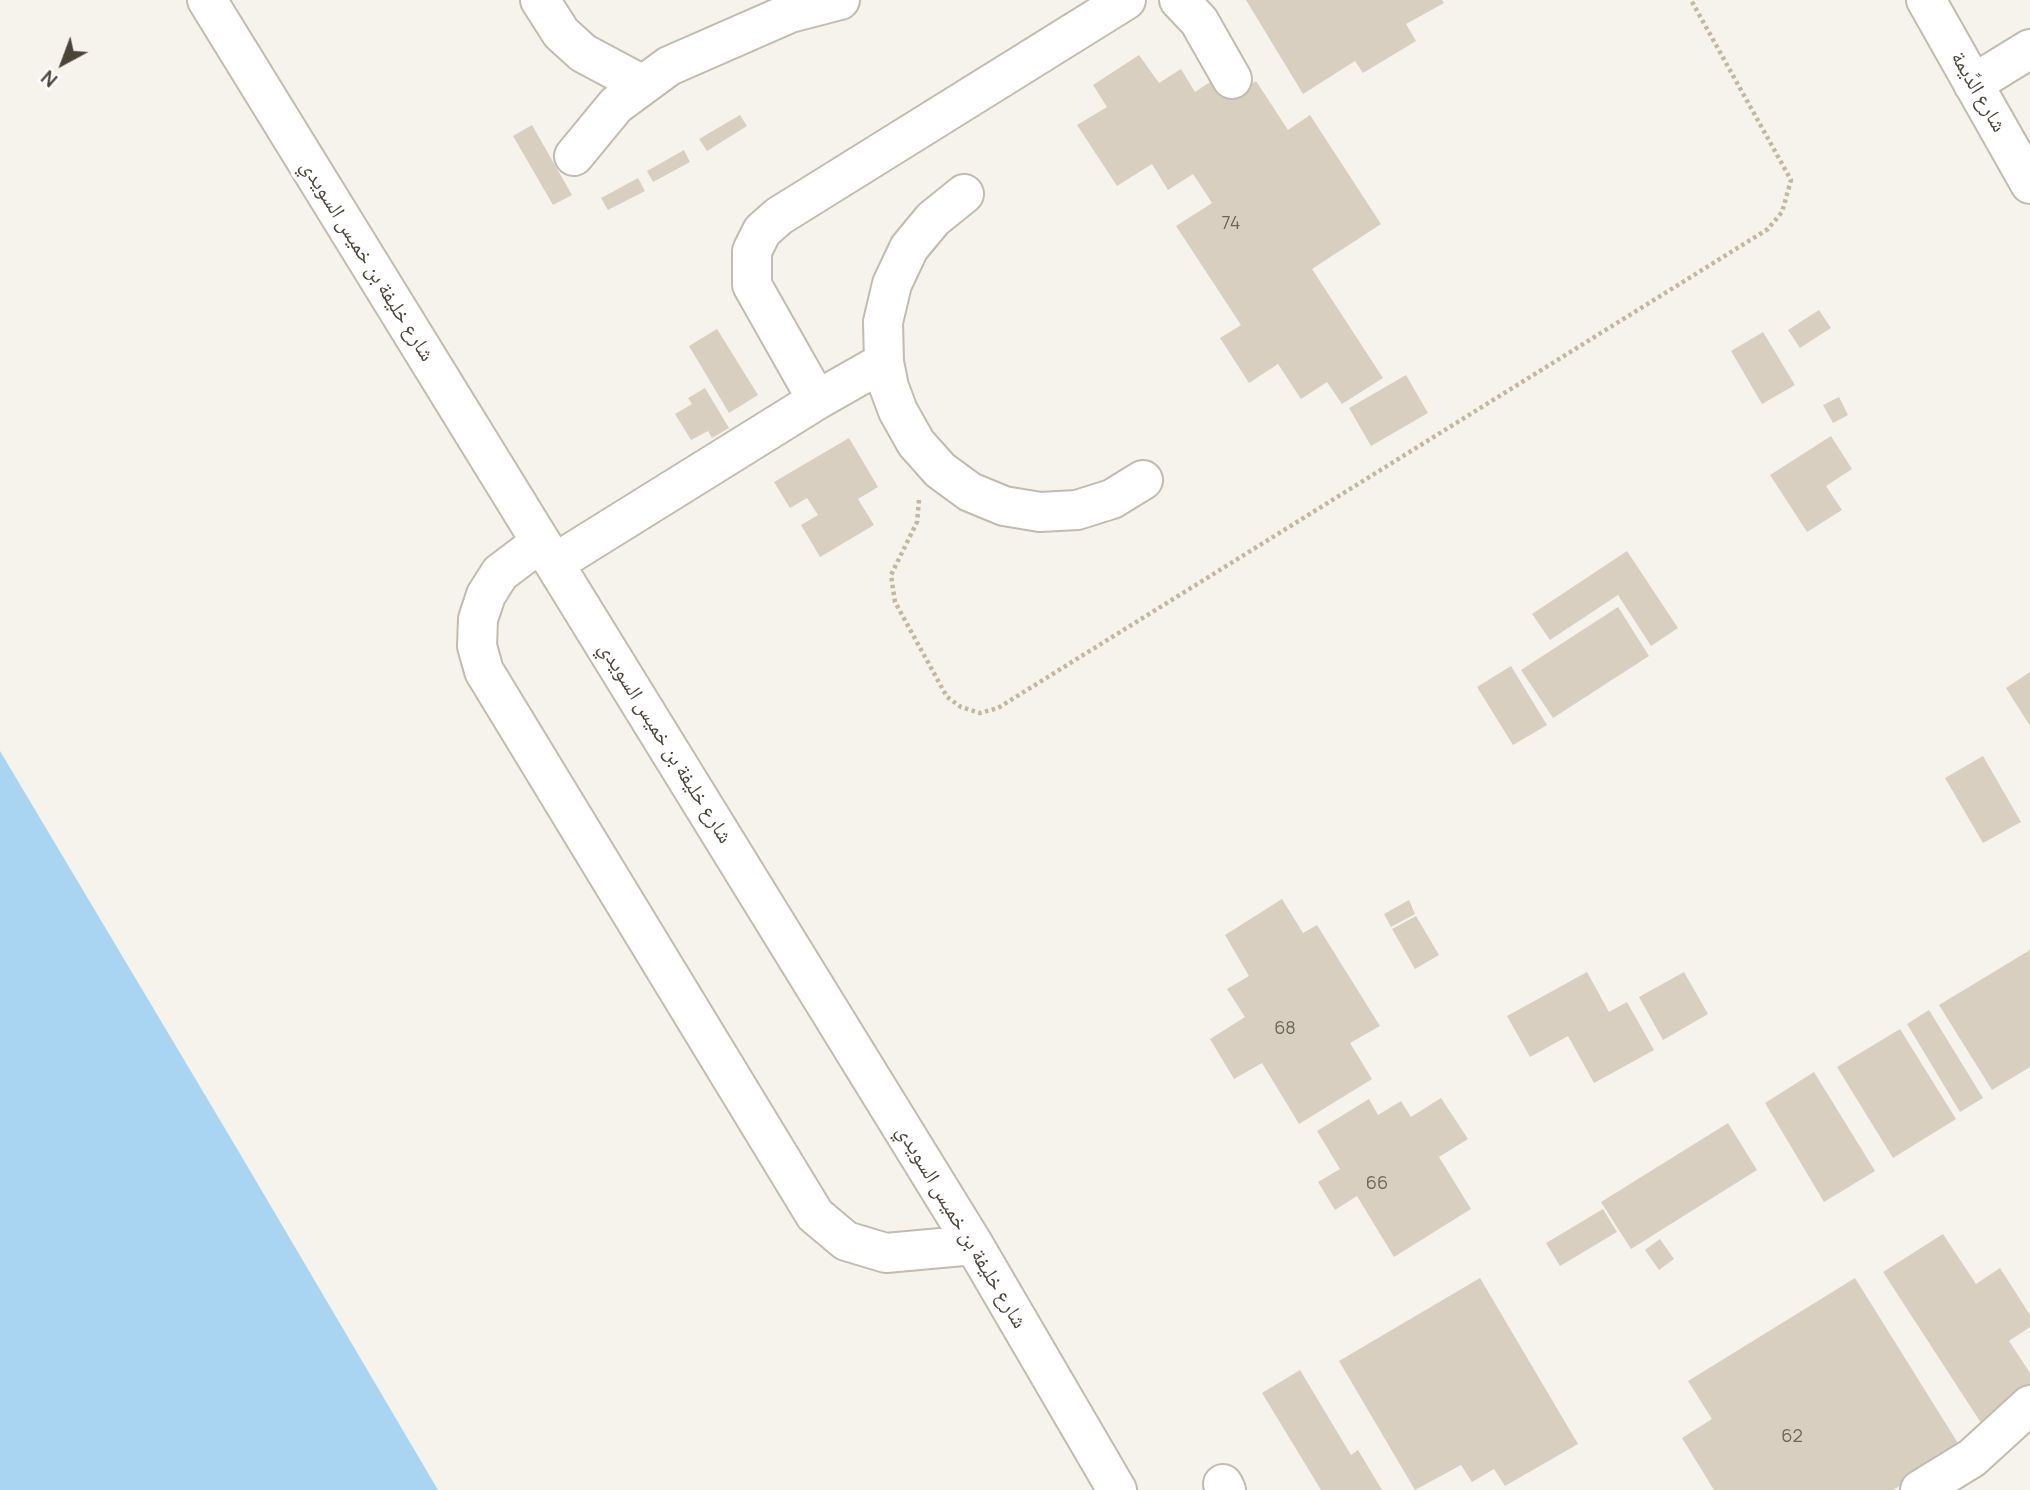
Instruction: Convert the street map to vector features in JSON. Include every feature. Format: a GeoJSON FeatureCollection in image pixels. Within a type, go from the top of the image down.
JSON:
{"type":"FeatureCollection","features":[{"type":"Feature","properties":{"kind":"street","name":"شارع خليفة بن خميس السويدي"},"geometry":{"type":"LineString","coordinates":[[207,0],[974,1245],[1117,1490]]}},
{"type":"Feature","properties":{"kind":"street"},"geometry":{"type":"LineString","coordinates":[[540,0],[561,33],[583,53],[641,84]]}},
{"type":"Feature","properties":{"kind":"street"},"geometry":{"type":"LineString","coordinates":[[574,156],[593,129],[641,84],[669,66],[790,13],[840,0]]}},
{"type":"Feature","properties":{"kind":"street"},"geometry":{"type":"LineString","coordinates":[[817,400],[752,285],[750,263],[755,240],[779,216],[1126,0]]}},
{"type":"Feature","properties":{"kind":"street"},"geometry":{"type":"LineString","coordinates":[[1179,0],[1199,21],[1232,79]]}},
{"type":"Feature","properties":{"kind":"street","name":"شارع الدِّيمة"},"geometry":{"type":"LineString","coordinates":[[1926,0],[2030,184]]}},
{"type":"Feature","properties":{"kind":"street"},"geometry":{"type":"LineString","coordinates":[[1973,84],[2030,49]]}},
{"type":"Feature","properties":{"kind":"street"},"geometry":{"type":"LineString","coordinates":[[964,194],[933,219],[903,260],[892,284],[883,322],[884,362],[898,411],[916,443],[940,470],[970,492],[1004,506],[1040,512],[1077,510],[1112,499],[1143,480]]}},
{"type":"Feature","properties":{"kind":"street"},"geometry":{"type":"LineString","coordinates":[[884,362],[548,552],[500,573],[486,595],[478,619],[478,632],[484,671],[814,1215],[846,1241],[886,1253],[974,1245]]}},
{"type":"Feature","properties":{"kind":"street"},"geometry":{"type":"LineString","coordinates":[[1920,1490],[1972,1458],[2030,1405]]}},
{"type":"Feature","properties":{"kind":"path"},"geometry":{"type":"LineString","coordinates":[[916,443],[919,499],[917,522],[891,575],[895,602],[947,697],[961,708],[980,713],[998,708],[1768,229],[1782,212],[1791,180],[1691,0]]}},
{"type":"Feature","properties":{"kind":"water"},"geometry":{"type":"Polygon","coordinates":[[[0,751],[236,1147],[438,1490],[0,1490],[0,751]]]}},
{"type":"Feature","properties":{"kind":"building"},"geometry":{"type":"Polygon","coordinates":[[[1246,0],[1442,0],[1444,3],[1406,24],[1416,41],[1363,73],[1355,61],[1303,94],[1246,0]]]}},
{"type":"Feature","properties":{"kind":"building"},"geometry":{"type":"Polygon","coordinates":[[[1139,55],[1159,83],[1181,69],[1195,92],[1219,76],[1232,97],[1256,81],[1288,130],[1310,115],[1381,224],[1312,269],[1383,378],[1342,404],[1327,382],[1301,399],[1278,364],[1249,383],[1220,338],[1241,325],[1176,226],[1212,203],[1193,174],[1168,190],[1152,164],[1117,186],[1077,125],[1107,107],[1093,85],[1139,55]]]}},
{"type":"Feature","properties":{"kind":"building"},"geometry":{"type":"Polygon","coordinates":[[[740,115],[747,126],[707,151],[699,139],[740,115]]]}},
{"type":"Feature","properties":{"kind":"building"},"geometry":{"type":"Polygon","coordinates":[[[532,125],[572,195],[553,205],[513,136],[532,125]]]}},
{"type":"Feature","properties":{"kind":"building"},"geometry":{"type":"Polygon","coordinates":[[[684,150],[690,162],[653,182],[647,171],[684,150]]]}},
{"type":"Feature","properties":{"kind":"building"},"geometry":{"type":"Polygon","coordinates":[[[638,178],[645,191],[608,210],[601,198],[638,178]]]}},
{"type":"Feature","properties":{"kind":"building"},"geometry":{"type":"Polygon","coordinates":[[[1819,310],[1831,328],[1800,348],[1788,330],[1819,310]]]}},
{"type":"Feature","properties":{"kind":"building"},"geometry":{"type":"Polygon","coordinates":[[[717,329],[758,395],[729,413],[689,346],[717,329]]]}},
{"type":"Feature","properties":{"kind":"building"},"geometry":{"type":"Polygon","coordinates":[[[1763,332],[1795,385],[1762,404],[1731,351],[1763,332]]]}},
{"type":"Feature","properties":{"kind":"building"},"geometry":{"type":"Polygon","coordinates":[[[1406,375],[1428,413],[1371,446],[1349,408],[1406,375]]]}},
{"type":"Feature","properties":{"kind":"building"},"geometry":{"type":"Polygon","coordinates":[[[705,388],[729,428],[712,438],[708,431],[691,440],[675,414],[692,404],[688,398],[705,388]]]}},
{"type":"Feature","properties":{"kind":"building"},"geometry":{"type":"Polygon","coordinates":[[[1839,397],[1848,415],[1833,423],[1823,405],[1839,397]]]}},
{"type":"Feature","properties":{"kind":"building"},"geometry":{"type":"Polygon","coordinates":[[[1831,436],[1852,469],[1826,486],[1842,510],[1807,532],[1770,475],[1831,436]]]}},
{"type":"Feature","properties":{"kind":"building"},"geometry":{"type":"Polygon","coordinates":[[[849,438],[878,487],[858,499],[874,525],[820,557],[801,525],[818,515],[807,498],[790,508],[774,482],[849,438]]]}},
{"type":"Feature","properties":{"kind":"building"},"geometry":{"type":"Polygon","coordinates":[[[1627,551],[1678,628],[1651,646],[1618,595],[1550,640],[1532,614],[1627,551]]]}},
{"type":"Feature","properties":{"kind":"building"},"geometry":{"type":"Polygon","coordinates":[[[1618,607],[1649,656],[1553,718],[1521,670],[1618,607]]]}},
{"type":"Feature","properties":{"kind":"building"},"geometry":{"type":"Polygon","coordinates":[[[1511,666],[1547,725],[1513,745],[1477,687],[1511,666]]]}},
{"type":"Feature","properties":{"kind":"building"},"geometry":{"type":"Polygon","coordinates":[[[2030,672],[2030,726],[2006,688],[2030,672]]]}},
{"type":"Feature","properties":{"kind":"building"},"geometry":{"type":"Polygon","coordinates":[[[1983,756],[2021,822],[1983,843],[1945,778],[1983,756]]]}},
{"type":"Feature","properties":{"kind":"building"},"geometry":{"type":"Polygon","coordinates":[[[1282,899],[1303,933],[1317,925],[1380,1026],[1350,1043],[1372,1079],[1299,1124],[1262,1063],[1234,1079],[1210,1039],[1245,1017],[1227,989],[1249,976],[1225,935],[1282,899]]]}},
{"type":"Feature","properties":{"kind":"building"},"geometry":{"type":"Polygon","coordinates":[[[1409,900],[1415,914],[1391,927],[1384,914],[1409,900]]]}},
{"type":"Feature","properties":{"kind":"building"},"geometry":{"type":"Polygon","coordinates":[[[1416,916],[1439,955],[1415,969],[1392,929],[1416,916]]]}},
{"type":"Feature","properties":{"kind":"building"},"geometry":{"type":"Polygon","coordinates":[[[2030,950],[2030,1067],[1992,1090],[1939,1005],[2030,950]]]}},
{"type":"Feature","properties":{"kind":"building"},"geometry":{"type":"Polygon","coordinates":[[[1587,972],[1609,1012],[1627,1002],[1654,1050],[1594,1083],[1568,1036],[1530,1057],[1507,1016],[1587,972]]]}},
{"type":"Feature","properties":{"kind":"building"},"geometry":{"type":"Polygon","coordinates":[[[1684,972],[1708,1014],[1663,1040],[1639,997],[1684,972]]]}},
{"type":"Feature","properties":{"kind":"building"},"geometry":{"type":"Polygon","coordinates":[[[1929,1010],[1983,1098],[1960,1112],[1907,1024],[1929,1010]]]}},
{"type":"Feature","properties":{"kind":"building"},"geometry":{"type":"Polygon","coordinates":[[[1900,1029],[1956,1119],[1893,1158],[1837,1067],[1900,1029]]]}},
{"type":"Feature","properties":{"kind":"building"},"geometry":{"type":"Polygon","coordinates":[[[1814,1072],[1875,1171],[1824,1202],[1765,1103],[1814,1072]]]}},
{"type":"Feature","properties":{"kind":"building"},"geometry":{"type":"Polygon","coordinates":[[[1441,1098],[1468,1139],[1439,1157],[1471,1209],[1394,1257],[1357,1196],[1335,1210],[1318,1182],[1340,1169],[1317,1131],[1369,1099],[1378,1115],[1401,1101],[1411,1117],[1441,1098]]]}},
{"type":"Feature","properties":{"kind":"building"},"geometry":{"type":"Polygon","coordinates":[[[1728,1123],[1757,1170],[1631,1249],[1601,1202],[1728,1123]]]}},
{"type":"Feature","properties":{"kind":"building"},"geometry":{"type":"Polygon","coordinates":[[[1603,1209],[1617,1232],[1560,1266],[1546,1243],[1603,1209]]]}},
{"type":"Feature","properties":{"kind":"building"},"geometry":{"type":"Polygon","coordinates":[[[1943,1234],[1976,1284],[2000,1268],[2030,1315],[2030,1327],[2009,1341],[2030,1373],[2030,1400],[1985,1429],[1883,1272],[1943,1234]]]}},
{"type":"Feature","properties":{"kind":"building"},"geometry":{"type":"Polygon","coordinates":[[[1660,1239],[1674,1259],[1659,1270],[1645,1250],[1660,1239]]]}},
{"type":"Feature","properties":{"kind":"building"},"geometry":{"type":"Polygon","coordinates":[[[1480,1278],[1578,1444],[1505,1486],[1494,1469],[1472,1482],[1461,1465],[1415,1490],[1339,1361],[1480,1278]]]}},
{"type":"Feature","properties":{"kind":"building"},"geometry":{"type":"Polygon","coordinates":[[[1855,1278],[1961,1448],[1893,1490],[1714,1490],[1682,1438],[1712,1419],[1688,1381],[1855,1278]]]}},
{"type":"Feature","properties":{"kind":"building"},"geometry":{"type":"Polygon","coordinates":[[[1300,1370],[1351,1455],[1358,1450],[1382,1490],[1321,1490],[1262,1393],[1300,1370]]]}}]}
